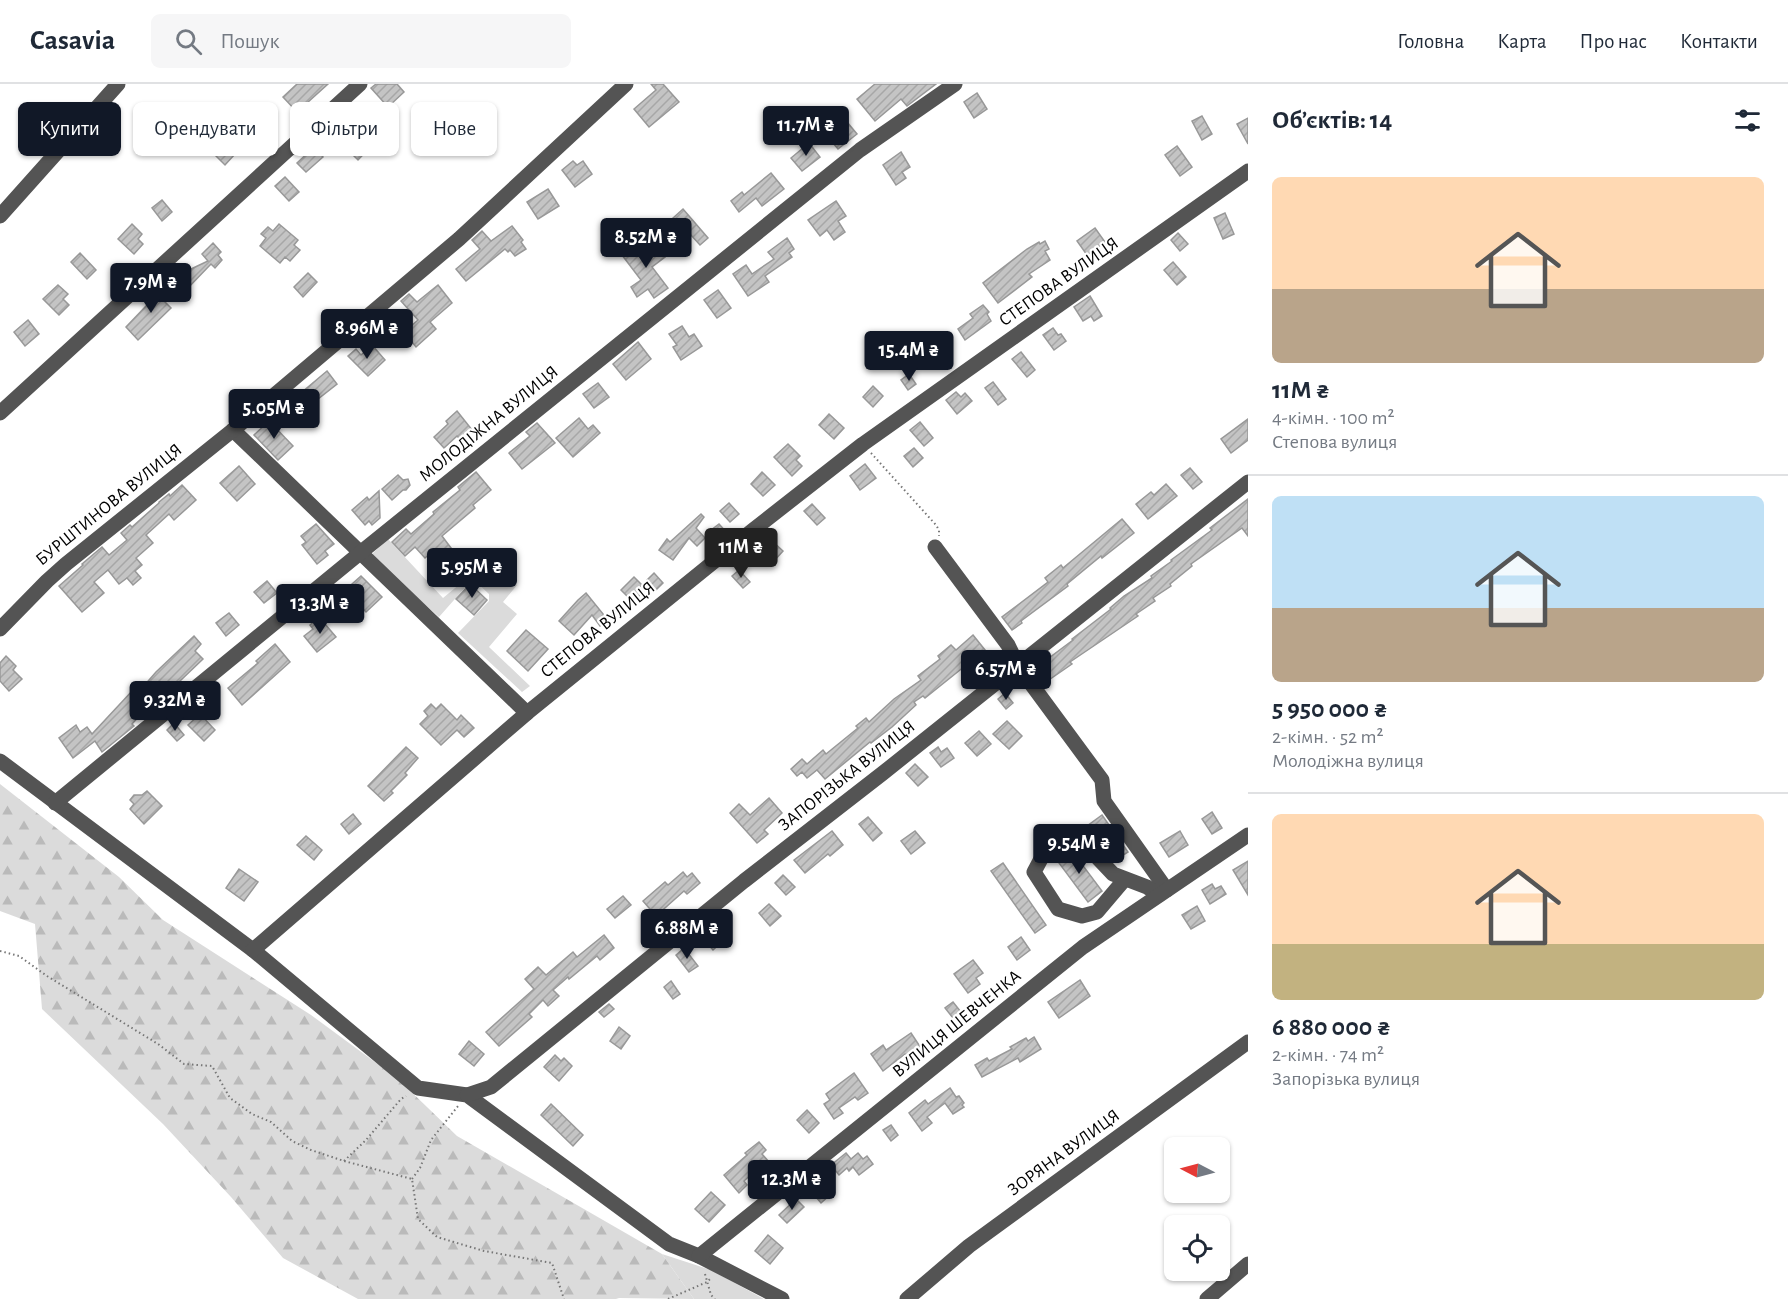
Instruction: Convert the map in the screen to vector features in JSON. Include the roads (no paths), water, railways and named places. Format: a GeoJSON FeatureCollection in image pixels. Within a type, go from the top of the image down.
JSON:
{"type":"FeatureCollection","features":[{"type":"Feature","properties":{"kind":"street"},"geometry":{"type":"LineString","coordinates":[[1,211],[118,84]]}},
{"type":"Feature","properties":{"kind":"street"},"geometry":{"type":"LineString","coordinates":[[0,412],[360,84]]}},
{"type":"Feature","properties":{"kind":"street","name":"БУРШТИНОВА ВУЛИЦЯ"},"geometry":{"type":"LineString","coordinates":[[0,629],[46,581],[66,564],[233,430],[459,239],[626,84]]}},
{"type":"Feature","properties":{"kind":"street","name":"МОЛОДІЖНА ВУЛИЦЯ"},"geometry":{"type":"LineString","coordinates":[[55,803],[360,553],[860,150],[955,84]]}},
{"type":"Feature","properties":{"kind":"street","name":"СТЕПОВА ВУЛИЦЯ"},"geometry":{"type":"LineString","coordinates":[[253,950],[527,713],[753,530],[863,444],[1248,171]]}},
{"type":"Feature","properties":{"kind":"street"},"geometry":{"type":"LineString","coordinates":[[233,430],[527,713]]}},
{"type":"Feature","properties":{"kind":"street","name":"ЗАПОРІЗЬКА ВУЛИЦЯ"},"geometry":{"type":"LineString","coordinates":[[468,1095],[491,1087],[744,881],[1248,482]]}},
{"type":"Feature","properties":{"kind":"street"},"geometry":{"type":"LineString","coordinates":[[935,548],[1008,645],[1017,666],[1102,780],[1104,801],[1163,892]]}},
{"type":"Feature","properties":{"kind":"street"},"geometry":{"type":"LineString","coordinates":[[0,761],[253,950],[418,1088],[468,1095],[669,1244],[699,1256],[782,1299]]}},
{"type":"Feature","properties":{"kind":"street","name":"ВУЛИЦЯ ШЕВЧЕНКА"},"geometry":{"type":"LineString","coordinates":[[699,1256],[1083,947],[1248,835]]}},
{"type":"Feature","properties":{"kind":"street"},"geometry":{"type":"LineString","coordinates":[[1125,879],[1097,912],[1082,915],[1058,909],[1034,872],[1042,857],[1059,842],[1077,841],[1088,845],[1113,874],[1163,892]]}},
{"type":"Feature","properties":{"kind":"street","name":"ЗОРЯНА ВУЛИЦЯ"},"geometry":{"type":"LineString","coordinates":[[907,1299],[969,1246],[1248,1042]]}},
{"type":"Feature","properties":{"kind":"street"},"geometry":{"type":"LineString","coordinates":[[1207,1299],[1248,1264]]}}]}
